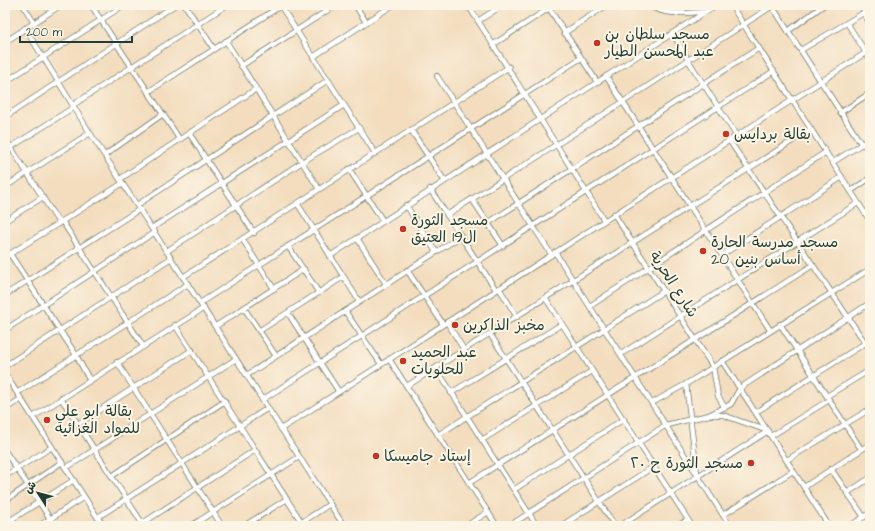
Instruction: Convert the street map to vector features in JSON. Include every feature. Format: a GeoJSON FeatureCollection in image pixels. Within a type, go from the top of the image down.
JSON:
{"type":"FeatureCollection","features":[{"type":"Feature","properties":{"kind":"street"},"geometry":{"type":"LineString","coordinates":[[23,5],[34,22]]}},
{"type":"Feature","properties":{"kind":"street"},"geometry":{"type":"LineString","coordinates":[[5,42],[61,5]]}},
{"type":"Feature","properties":{"kind":"street"},"geometry":{"type":"LineString","coordinates":[[91,5],[180,140]]}},
{"type":"Feature","properties":{"kind":"street"},"geometry":{"type":"LineString","coordinates":[[5,82],[124,5]]}},
{"type":"Feature","properties":{"kind":"street"},"geometry":{"type":"LineString","coordinates":[[5,117],[175,5]]}},
{"type":"Feature","properties":{"kind":"street"},"geometry":{"type":"LineString","coordinates":[[185,5],[214,49]]}},
{"type":"Feature","properties":{"kind":"street"},"geometry":{"type":"LineString","coordinates":[[5,151],[227,5]]}},
{"type":"Feature","properties":{"kind":"street"},"geometry":{"type":"LineString","coordinates":[[148,92],[281,5],[375,153]]}},
{"type":"Feature","properties":{"kind":"street"},"geometry":{"type":"LineString","coordinates":[[241,66],[336,5]]}},
{"type":"Feature","properties":{"kind":"street"},"geometry":{"type":"LineString","coordinates":[[355,5],[366,22]]}},
{"type":"Feature","properties":{"kind":"street"},"geometry":{"type":"LineString","coordinates":[[313,57],[394,5]]}},
{"type":"Feature","properties":{"kind":"street"},"geometry":{"type":"LineString","coordinates":[[468,5],[541,118],[604,220]]}},
{"type":"Feature","properties":{"kind":"street"},"geometry":{"type":"LineString","coordinates":[[478,21],[503,5]]}},
{"type":"Feature","properties":{"kind":"street"},"geometry":{"type":"LineString","coordinates":[[494,44],[548,7],[554,5]]}},
{"type":"Feature","properties":{"kind":"street"},"geometry":{"type":"LineString","coordinates":[[564,32],[607,5]]}},
{"type":"Feature","properties":{"kind":"street"},"geometry":{"type":"LineString","coordinates":[[649,5],[654,8],[675,13],[704,12]]}},
{"type":"Feature","properties":{"kind":"street"},"geometry":{"type":"LineString","coordinates":[[330,256],[430,189],[716,5]]}},
{"type":"Feature","properties":{"kind":"street"},"geometry":{"type":"LineString","coordinates":[[731,5],[870,221]]}},
{"type":"Feature","properties":{"kind":"street"},"geometry":{"type":"LineString","coordinates":[[788,31],[824,5]]}},
{"type":"Feature","properties":{"kind":"street"},"geometry":{"type":"LineString","coordinates":[[447,214],[773,6],[820,82],[862,144]]}},
{"type":"Feature","properties":{"kind":"street"},"geometry":{"type":"LineString","coordinates":[[548,7],[597,82]]}},
{"type":"Feature","properties":{"kind":"street"},"geometry":{"type":"LineString","coordinates":[[801,50],[870,9]]}},
{"type":"Feature","properties":{"kind":"street"},"geometry":{"type":"LineString","coordinates":[[864,13],[870,23]]}},
{"type":"Feature","properties":{"kind":"street"},"geometry":{"type":"LineString","coordinates":[[847,23],[868,51],[870,59]]}},
{"type":"Feature","properties":{"kind":"street"},"geometry":{"type":"LineString","coordinates":[[25,28],[90,133],[344,526]]}},
{"type":"Feature","properties":{"kind":"street"},"geometry":{"type":"LineString","coordinates":[[673,32],[688,60],[736,135]]}},
{"type":"Feature","properties":{"kind":"street"},"geometry":{"type":"LineString","coordinates":[[226,41],[319,189]]}},
{"type":"Feature","properties":{"kind":"street"},"geometry":{"type":"LineString","coordinates":[[488,223],[759,48]]}},
{"type":"Feature","properties":{"kind":"street"},"geometry":{"type":"LineString","coordinates":[[281,430],[671,176],[868,51]]}},
{"type":"Feature","properties":{"kind":"street"},"geometry":{"type":"LineString","coordinates":[[200,303],[581,58]]}},
{"type":"Feature","properties":{"kind":"street"},"geometry":{"type":"LineString","coordinates":[[183,278],[508,67]]}},
{"type":"Feature","properties":{"kind":"street"},"geometry":{"type":"LineString","coordinates":[[262,400],[774,71]]}},
{"type":"Feature","properties":{"kind":"street"},"geometry":{"type":"LineString","coordinates":[[437,76],[533,226],[573,280],[605,329],[730,526]]}},
{"type":"Feature","properties":{"kind":"street"},"geometry":{"type":"LineString","coordinates":[[606,76],[770,330]]}},
{"type":"Feature","properties":{"kind":"street"},"geometry":{"type":"LineString","coordinates":[[137,204],[328,80]]}},
{"type":"Feature","properties":{"kind":"street"},"geometry":{"type":"LineString","coordinates":[[5,257],[61,222],[189,133],[256,89]]}},
{"type":"Feature","properties":{"kind":"street"},"geometry":{"type":"LineString","coordinates":[[840,113],[870,93]]}},
{"type":"Feature","properties":{"kind":"street"},"geometry":{"type":"LineString","coordinates":[[5,330],[95,272],[221,182],[344,105]]}},
{"type":"Feature","properties":{"kind":"street"},"geometry":{"type":"LineString","coordinates":[[105,155],[163,114]]}},
{"type":"Feature","properties":{"kind":"street"},"geometry":{"type":"LineString","coordinates":[[167,252],[237,207],[302,162],[359,128]]}},
{"type":"Feature","properties":{"kind":"street"},"geometry":{"type":"LineString","coordinates":[[407,386],[546,299],[573,280],[811,128]]}},
{"type":"Feature","properties":{"kind":"street"},"geometry":{"type":"LineString","coordinates":[[411,130],[444,180]]}},
{"type":"Feature","properties":{"kind":"street"},"geometry":{"type":"LineString","coordinates":[[5,187],[90,133]]}},
{"type":"Feature","properties":{"kind":"street"},"geometry":{"type":"LineString","coordinates":[[189,133],[254,233]]}},
{"type":"Feature","properties":{"kind":"street"},"geometry":{"type":"LineString","coordinates":[[5,138],[143,346]]}},
{"type":"Feature","properties":{"kind":"street"},"geometry":{"type":"LineString","coordinates":[[833,162],[870,139]]}},
{"type":"Feature","properties":{"kind":"street"},"geometry":{"type":"LineString","coordinates":[[729,140],[796,242],[832,292],[870,350]]}},
{"type":"Feature","properties":{"kind":"street"},"geometry":{"type":"LineString","coordinates":[[590,306],[826,152]]}},
{"type":"Feature","properties":{"kind":"street"},"geometry":{"type":"LineString","coordinates":[[349,169],[383,221]]}},
{"type":"Feature","properties":{"kind":"street"},"geometry":{"type":"LineString","coordinates":[[722,255],[842,177]]}},
{"type":"Feature","properties":{"kind":"street"},"geometry":{"type":"LineString","coordinates":[[851,191],[870,178]]}},
{"type":"Feature","properties":{"kind":"street"},"geometry":{"type":"LineString","coordinates":[[430,189],[477,261],[517,317]]}},
{"type":"Feature","properties":{"kind":"street"},"geometry":{"type":"LineString","coordinates":[[5,221],[43,197]]}},
{"type":"Feature","properties":{"kind":"street"},"geometry":{"type":"LineString","coordinates":[[472,198],[503,246]]}},
{"type":"Feature","properties":{"kind":"street"},"geometry":{"type":"LineString","coordinates":[[297,203],[359,301]]}},
{"type":"Feature","properties":{"kind":"street"},"geometry":{"type":"LineString","coordinates":[[621,354],[858,203]]}},
{"type":"Feature","properties":{"kind":"street"},"geometry":{"type":"LineString","coordinates":[[406,205],[436,252]]}},
{"type":"Feature","properties":{"kind":"street"},"geometry":{"type":"LineString","coordinates":[[5,295],[140,209]]}},
{"type":"Feature","properties":{"kind":"street","name":"شارع الحرية"},"geometry":{"type":"LineString","coordinates":[[614,214],[713,367]]}},
{"type":"Feature","properties":{"kind":"street"},"geometry":{"type":"LineString","coordinates":[[247,375],[461,236]]}},
{"type":"Feature","properties":{"kind":"street"},"geometry":{"type":"LineString","coordinates":[[357,238],[386,284]]}},
{"type":"Feature","properties":{"kind":"street"},"geometry":{"type":"LineString","coordinates":[[243,240],[274,288]]}},
{"type":"Feature","properties":{"kind":"street"},"geometry":{"type":"LineString","coordinates":[[288,246],[319,293]]}},
{"type":"Feature","properties":{"kind":"street"},"geometry":{"type":"LineString","coordinates":[[10,254],[76,355],[90,381]]}},
{"type":"Feature","properties":{"kind":"street"},"geometry":{"type":"LineString","coordinates":[[5,366],[171,258]]}},
{"type":"Feature","properties":{"kind":"street"},"geometry":{"type":"LineString","coordinates":[[469,483],[636,377],[696,341],[813,265]]}},
{"type":"Feature","properties":{"kind":"street"},"geometry":{"type":"LineString","coordinates":[[216,326],[304,269]]}},
{"type":"Feature","properties":{"kind":"street"},"geometry":{"type":"LineString","coordinates":[[652,403],[686,384],[770,330],[870,269]]}},
{"type":"Feature","properties":{"kind":"street"},"geometry":{"type":"LineString","coordinates":[[407,270],[424,296],[464,350]]}},
{"type":"Feature","properties":{"kind":"street"},"geometry":{"type":"LineString","coordinates":[[259,330],[343,277]]}},
{"type":"Feature","properties":{"kind":"street"},"geometry":{"type":"LineString","coordinates":[[17,393],[188,284]]}},
{"type":"Feature","properties":{"kind":"street"},"geometry":{"type":"LineString","coordinates":[[438,435],[522,383],[664,291]]}},
{"type":"Feature","properties":{"kind":"street"},"geometry":{"type":"LineString","coordinates":[[546,299],[692,526]]}},
{"type":"Feature","properties":{"kind":"street"},"geometry":{"type":"LineString","coordinates":[[509,526],[666,425],[709,415],[725,408],[734,402],[740,388],[870,303]]}},
{"type":"Feature","properties":{"kind":"street"},"geometry":{"type":"LineString","coordinates":[[33,417],[175,325],[204,308]]}},
{"type":"Feature","properties":{"kind":"street"},"geometry":{"type":"LineString","coordinates":[[244,308],[276,356]]}},
{"type":"Feature","properties":{"kind":"street"},"geometry":{"type":"LineString","coordinates":[[345,311],[381,364]]}},
{"type":"Feature","properties":{"kind":"street"},"geometry":{"type":"LineString","coordinates":[[288,313],[339,392]]}},
{"type":"Feature","properties":{"kind":"street"},"geometry":{"type":"LineString","coordinates":[[451,393],[507,360],[562,324]]}},
{"type":"Feature","properties":{"kind":"street"},"geometry":{"type":"LineString","coordinates":[[780,324],[861,449]]}},
{"type":"Feature","properties":{"kind":"street"},"geometry":{"type":"LineString","coordinates":[[175,325],[303,524]]}},
{"type":"Feature","properties":{"kind":"street"},"geometry":{"type":"LineString","coordinates":[[490,334],[614,526]]}},
{"type":"Feature","properties":{"kind":"street"},"geometry":{"type":"LineString","coordinates":[[756,412],[870,340]]}},
{"type":"Feature","properties":{"kind":"street"},"geometry":{"type":"LineString","coordinates":[[78,424],[192,350]]}},
{"type":"Feature","properties":{"kind":"street"},"geometry":{"type":"LineString","coordinates":[[66,468],[236,359]]}},
{"type":"Feature","properties":{"kind":"street"},"geometry":{"type":"LineString","coordinates":[[389,359],[497,526]]}},
{"type":"Feature","properties":{"kind":"street"},"geometry":{"type":"LineString","coordinates":[[722,361],[829,526]]}},
{"type":"Feature","properties":{"kind":"street"},"geometry":{"type":"LineString","coordinates":[[117,362],[222,526]]}},
{"type":"Feature","properties":{"kind":"street"},"geometry":{"type":"LineString","coordinates":[[713,367],[718,396],[725,408]]}},
{"type":"Feature","properties":{"kind":"street"},"geometry":{"type":"LineString","coordinates":[[436,368],[467,418],[515,489],[537,526]]}},
{"type":"Feature","properties":{"kind":"street"},"geometry":{"type":"LineString","coordinates":[[620,526],[698,475],[828,398],[870,370]]}},
{"type":"Feature","properties":{"kind":"street"},"geometry":{"type":"LineString","coordinates":[[482,440],[537,407],[592,371]]}},
{"type":"Feature","properties":{"kind":"street"},"geometry":{"type":"LineString","coordinates":[[5,374],[102,524],[94,526]]}},
{"type":"Feature","properties":{"kind":"street"},"geometry":{"type":"LineString","coordinates":[[686,384],[698,475]]}},
{"type":"Feature","properties":{"kind":"street"},"geometry":{"type":"LineString","coordinates":[[61,398],[144,525],[255,450]]}},
{"type":"Feature","properties":{"kind":"street"},"geometry":{"type":"LineString","coordinates":[[5,409],[21,399]]}},
{"type":"Feature","properties":{"kind":"street"},"geometry":{"type":"LineString","coordinates":[[112,476],[225,401]]}},
{"type":"Feature","properties":{"kind":"street"},"geometry":{"type":"LineString","coordinates":[[98,517],[268,408]]}},
{"type":"Feature","properties":{"kind":"street"},"geometry":{"type":"LineString","coordinates":[[787,460],[870,408]]}},
{"type":"Feature","properties":{"kind":"street"},"geometry":{"type":"LineString","coordinates":[[709,415],[729,416],[769,433]]}},
{"type":"Feature","properties":{"kind":"street"},"geometry":{"type":"LineString","coordinates":[[515,489],[624,419]]}},
{"type":"Feature","properties":{"kind":"street"},"geometry":{"type":"LineString","coordinates":[[804,487],[870,444]]}},
{"type":"Feature","properties":{"kind":"street"},"geometry":{"type":"LineString","coordinates":[[5,476],[52,447]]}},
{"type":"Feature","properties":{"kind":"street"},"geometry":{"type":"LineString","coordinates":[[5,451],[55,526]]}},
{"type":"Feature","properties":{"kind":"street"},"geometry":{"type":"LineString","coordinates":[[191,526],[299,457]]}},
{"type":"Feature","properties":{"kind":"street"},"geometry":{"type":"LineString","coordinates":[[5,501],[62,462]]}},
{"type":"Feature","properties":{"kind":"street"},"geometry":{"type":"LineString","coordinates":[[561,526],[653,467]]}},
{"type":"Feature","properties":{"kind":"street"},"geometry":{"type":"LineString","coordinates":[[831,469],[864,517]]}},
{"type":"Feature","properties":{"kind":"street"},"geometry":{"type":"LineString","coordinates":[[723,515],[794,471]]}},
{"type":"Feature","properties":{"kind":"street"},"geometry":{"type":"LineString","coordinates":[[847,493],[870,478]]}},
{"type":"Feature","properties":{"kind":"street"},"geometry":{"type":"LineString","coordinates":[[6,523],[74,480]]}},
{"type":"Feature","properties":{"kind":"street"},"geometry":{"type":"LineString","coordinates":[[39,526],[84,497]]}},
{"type":"Feature","properties":{"kind":"street"},"geometry":{"type":"LineString","coordinates":[[244,526],[287,499]]}},
{"type":"Feature","properties":{"kind":"street"},"geometry":{"type":"LineString","coordinates":[[296,526],[303,524],[330,504]]}},
{"type":"Feature","properties":{"kind":"street"},"geometry":{"type":"LineString","coordinates":[[466,526],[488,512]]}},
{"type":"Feature","properties":{"kind":"street"},"geometry":{"type":"LineString","coordinates":[[850,526],[870,513]]}},
{"type":"Feature","properties":{"kind":"street"},"geometry":{"type":"LineString","coordinates":[[678,526],[687,520]]}},
{"type":"Feature","properties":{"kind":"place","name":"مسجد سلطان بن عبد المحسن الطيار"},"geometry":{"type":"Point","coordinates":[597,43]}},
{"type":"Feature","properties":{"kind":"place","name":"بقالة بردايس"},"geometry":{"type":"Point","coordinates":[726,134]}},
{"type":"Feature","properties":{"kind":"place","name":"مسجد الثورة ال19 العتيق"},"geometry":{"type":"Point","coordinates":[403,229]}},
{"type":"Feature","properties":{"kind":"place","name":"مسجد مدرسة الحارة 20 أساس بنين"},"geometry":{"type":"Point","coordinates":[703,251]}},
{"type":"Feature","properties":{"kind":"place","name":"مخبز الذاكرين"},"geometry":{"type":"Point","coordinates":[455,325]}},
{"type":"Feature","properties":{"kind":"place","name":"عبد الحميد للحلويات"},"geometry":{"type":"Point","coordinates":[403,361]}},
{"type":"Feature","properties":{"kind":"place","name":"بقالة ابو علي للمواد الغزائيه"},"geometry":{"type":"Point","coordinates":[47,420]}},
{"type":"Feature","properties":{"kind":"place","name":"إستاد جاميسكا"},"geometry":{"type":"Point","coordinates":[376,456]}},
{"type":"Feature","properties":{"kind":"place","name":"مسجد الثورة ح ٢٠"},"geometry":{"type":"Point","coordinates":[751,463]}}]}
